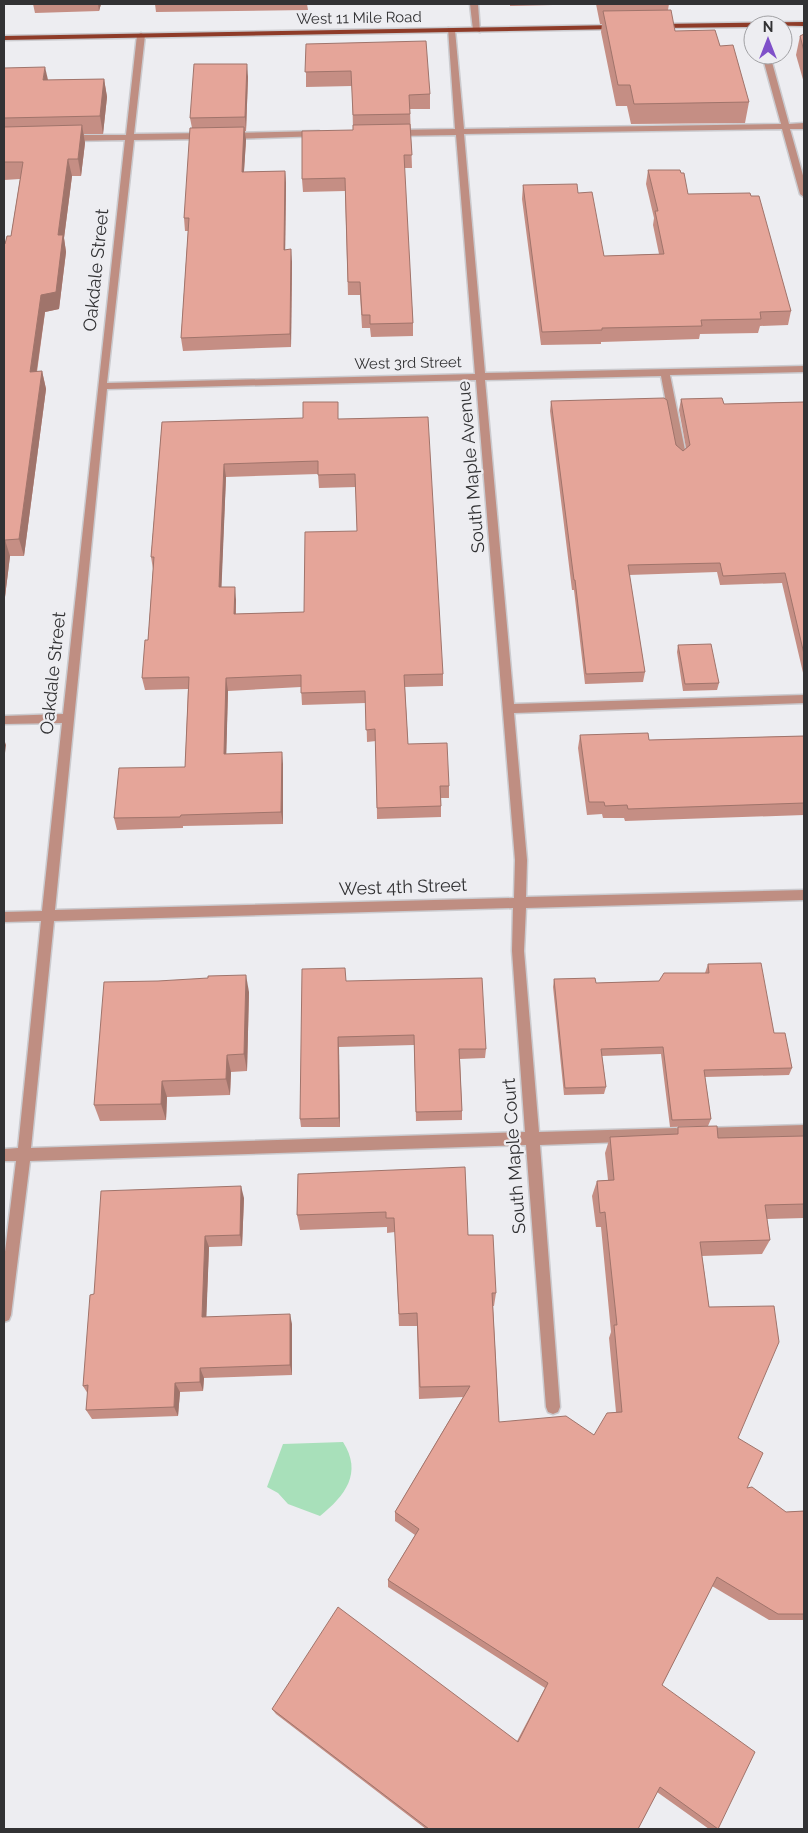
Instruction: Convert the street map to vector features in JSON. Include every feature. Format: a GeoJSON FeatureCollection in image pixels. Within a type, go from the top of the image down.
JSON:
{"type":"FeatureCollection","features":[{"type":"Feature","properties":{"kind":"main road"},"geometry":{"type":"LineString","coordinates":[[645,26],[743,25]]}},
{"type":"Feature","properties":{"kind":"main road","name":"West 11 Mile Road"},"geometry":{"type":"LineString","coordinates":[[4,38],[626,27]]}},
{"type":"Feature","properties":{"kind":"street"},"geometry":{"type":"LineString","coordinates":[[474,4],[477,30]]}},
{"type":"Feature","properties":{"kind":"street","name":"South Maple Avenue"},"geometry":{"type":"LineString","coordinates":[[451,30],[521,860],[519,902]]}},
{"type":"Feature","properties":{"kind":"street","name":"Oakdale Street"},"geometry":{"type":"LineString","coordinates":[[4,1315],[24,1154],[47,916],[140,36]]}},
{"type":"Feature","properties":{"kind":"street"},"geometry":{"type":"LineString","coordinates":[[769,65],[804,194]]}},
{"type":"Feature","properties":{"kind":"street"},"geometry":{"type":"LineString","coordinates":[[383,133],[804,126]]}},
{"type":"Feature","properties":{"kind":"street"},"geometry":{"type":"LineString","coordinates":[[224,136],[333,134]]}},
{"type":"Feature","properties":{"kind":"street"},"geometry":{"type":"LineString","coordinates":[[58,139],[214,136]]}},
{"type":"Feature","properties":{"kind":"street","name":"West 3rd Street"},"geometry":{"type":"LineString","coordinates":[[102,386],[804,369]]}},
{"type":"Feature","properties":{"kind":"street"},"geometry":{"type":"LineString","coordinates":[[665,373],[681,455]]}},
{"type":"Feature","properties":{"kind":"street"},"geometry":{"type":"LineString","coordinates":[[507,708],[804,699]]}},
{"type":"Feature","properties":{"kind":"street"},"geometry":{"type":"LineString","coordinates":[[4,720],[68,718]]}},
{"type":"Feature","properties":{"kind":"street","name":"West 4th Street"},"geometry":{"type":"LineString","coordinates":[[4,917],[804,895]]}},
{"type":"Feature","properties":{"kind":"street","name":"South Maple Court"},"geometry":{"type":"LineString","coordinates":[[519,902],[518,947],[531,1139],[553,1407]]}},
{"type":"Feature","properties":{"kind":"street"},"geometry":{"type":"LineString","coordinates":[[4,1155],[804,1131]]}},
{"type":"Feature","properties":{"kind":"green space"},"geometry":{"type":"Polygon","coordinates":[[[343,1442],[349,1453],[351,1474],[344,1492],[320,1516],[288,1504],[278,1493],[267,1487],[283,1444],[343,1442]]]}},
{"type":"Feature","properties":{"kind":"building"},"geometry":{"type":"Polygon","coordinates":[[[671,10],[675,31],[715,30],[720,46],[733,45],[749,102],[634,104],[630,85],[618,85],[603,11],[671,10]]]}},
{"type":"Feature","properties":{"kind":"building"},"geometry":{"type":"Polygon","coordinates":[[[804,34],[804,51],[800,36],[804,34]]]}},
{"type":"Feature","properties":{"kind":"building"},"geometry":{"type":"Polygon","coordinates":[[[426,41],[430,94],[409,95],[410,114],[353,115],[351,71],[305,72],[306,44],[426,41]]]}},
{"type":"Feature","properties":{"kind":"building"},"geometry":{"type":"Polygon","coordinates":[[[194,64],[247,64],[245,117],[190,118],[194,64]]]}},
{"type":"Feature","properties":{"kind":"building"},"geometry":{"type":"Polygon","coordinates":[[[45,67],[43,80],[104,79],[100,116],[4,118],[4,68],[45,67]]]}},
{"type":"Feature","properties":{"kind":"building"},"geometry":{"type":"Polygon","coordinates":[[[410,124],[412,155],[404,155],[413,323],[370,324],[370,315],[362,315],[360,282],[348,282],[345,178],[302,179],[302,131],[353,130],[353,125],[410,124]]]}},
{"type":"Feature","properties":{"kind":"building"},"geometry":{"type":"Polygon","coordinates":[[[82,125],[78,159],[68,159],[58,235],[63,235],[56,292],[41,295],[30,372],[42,371],[19,539],[5,540],[4,552],[4,244],[7,236],[11,236],[23,162],[4,162],[4,127],[82,125]]]}},
{"type":"Feature","properties":{"kind":"building"},"geometry":{"type":"Polygon","coordinates":[[[244,127],[242,172],[285,171],[284,250],[291,249],[290,334],[181,338],[189,218],[184,218],[190,128],[244,127]]]}},
{"type":"Feature","properties":{"kind":"building"},"geometry":{"type":"Polygon","coordinates":[[[648,170],[680,170],[681,173],[684,173],[688,194],[750,193],[751,196],[759,196],[791,311],[760,312],[761,319],[701,320],[702,326],[602,328],[602,330],[542,332],[523,185],[577,184],[578,193],[592,192],[604,256],[664,254],[655,211],[658,211],[648,170]]]}},
{"type":"Feature","properties":{"kind":"building"},"geometry":{"type":"Polygon","coordinates":[[[664,398],[667,400],[676,445],[683,451],[690,445],[681,399],[722,398],[724,404],[804,402],[804,654],[785,573],[723,576],[720,563],[628,565],[645,672],[586,674],[551,401],[664,398]]]}},
{"type":"Feature","properties":{"kind":"building"},"geometry":{"type":"Polygon","coordinates":[[[303,402],[338,402],[338,419],[428,417],[443,674],[404,675],[408,744],[447,743],[449,786],[440,786],[441,806],[377,808],[375,729],[366,730],[365,691],[301,693],[301,675],[226,678],[224,754],[282,752],[281,812],[114,818],[119,768],[185,767],[189,677],[142,678],[145,640],[148,640],[154,557],[151,557],[162,422],[303,418],[303,402]],[[318,461],[224,464],[219,587],[235,587],[234,614],[304,612],[305,532],[357,531],[355,474],[318,475],[318,461]]]}},
{"type":"Feature","properties":{"kind":"building"},"geometry":{"type":"Polygon","coordinates":[[[711,644],[719,683],[685,684],[678,645],[711,644]]]}},
{"type":"Feature","properties":{"kind":"building"},"geometry":{"type":"Polygon","coordinates":[[[648,733],[649,740],[804,736],[804,803],[628,809],[627,805],[605,806],[604,802],[589,802],[580,735],[648,733]]]}},
{"type":"Feature","properties":{"kind":"building"},"geometry":{"type":"Polygon","coordinates":[[[761,963],[774,1033],[785,1033],[792,1068],[704,1070],[711,1119],[672,1120],[663,1047],[601,1049],[606,1087],[565,1088],[554,979],[595,978],[596,983],[659,981],[664,973],[709,973],[708,964],[761,963]]]}},
{"type":"Feature","properties":{"kind":"building"},"geometry":{"type":"Polygon","coordinates":[[[345,968],[346,981],[482,978],[486,1049],[459,1049],[462,1111],[416,1112],[414,1035],[338,1037],[339,1118],[300,1119],[302,969],[345,968]]]}},
{"type":"Feature","properties":{"kind":"building"},"geometry":{"type":"Polygon","coordinates":[[[246,975],[244,1054],[227,1055],[226,1079],[162,1081],[161,1104],[94,1105],[104,982],[158,981],[208,978],[208,976],[246,975]]]}},
{"type":"Feature","properties":{"kind":"building"},"geometry":{"type":"Polygon","coordinates":[[[717,1126],[718,1138],[804,1136],[804,1204],[765,1205],[770,1240],[700,1242],[709,1307],[774,1306],[779,1342],[738,1438],[763,1453],[747,1488],[752,1487],[786,1512],[804,1511],[804,1614],[778,1614],[717,1577],[662,1685],[755,1752],[718,1829],[660,1787],[638,1829],[429,1829],[272,1709],[338,1607],[518,1742],[548,1683],[388,1580],[419,1529],[395,1512],[470,1386],[420,1387],[417,1313],[399,1314],[394,1218],[386,1218],[386,1212],[297,1215],[298,1174],[465,1167],[468,1235],[493,1235],[496,1293],[492,1293],[499,1422],[566,1416],[594,1435],[607,1413],[622,1412],[614,1325],[617,1325],[605,1212],[600,1213],[597,1181],[614,1180],[610,1137],[678,1134],[678,1127],[717,1126]]]}},
{"type":"Feature","properties":{"kind":"building"},"geometry":{"type":"Polygon","coordinates":[[[241,1186],[240,1235],[205,1236],[202,1317],[290,1314],[290,1365],[200,1368],[200,1382],[175,1383],[174,1407],[86,1410],[88,1385],[83,1386],[90,1295],[94,1294],[101,1191],[241,1186]]]}}]}
